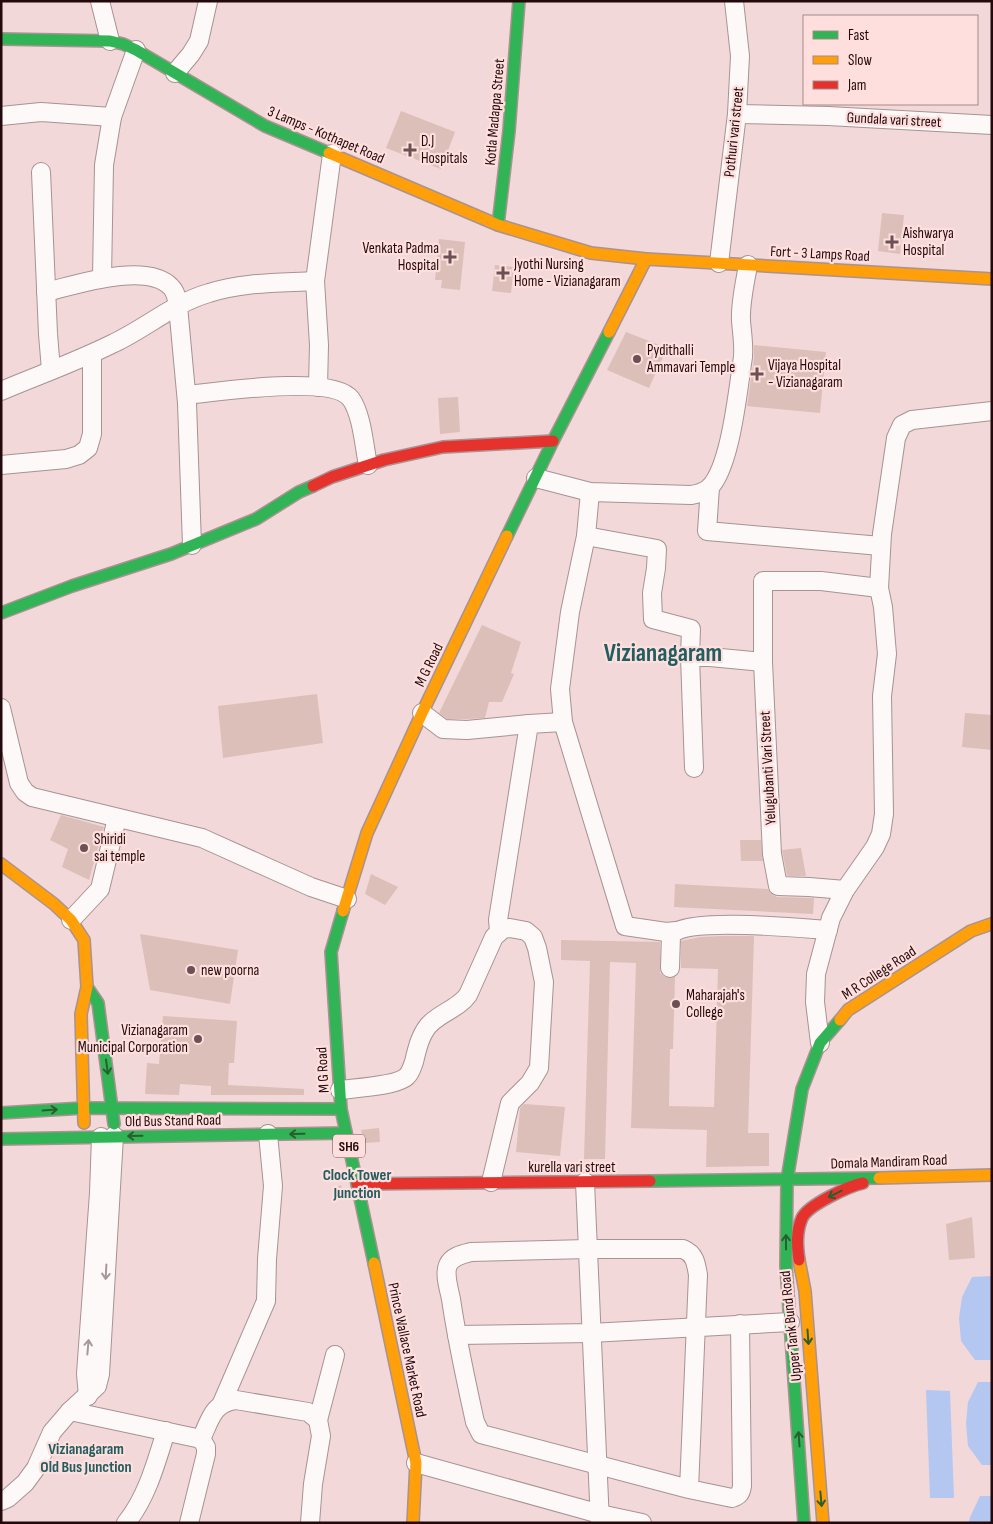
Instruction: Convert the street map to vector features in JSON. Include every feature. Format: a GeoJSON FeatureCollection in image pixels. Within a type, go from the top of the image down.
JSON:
{"type":"FeatureCollection","features":[{"type":"Feature","properties":{"kind":"street"},"geometry":{"type":"LineString","coordinates":[[100,1],[110,41]]}},
{"type":"Feature","properties":{"kind":"street"},"geometry":{"type":"LineString","coordinates":[[175,73],[191,54],[199,40],[208,1]]}},
{"type":"Feature","properties":{"kind":"street","name":"Kotla Madappa Street"},"geometry":{"type":"LineString","coordinates":[[498,225],[509,131],[519,1]]}},
{"type":"Feature","properties":{"kind":"street","name":"Pothuri vari street"},"geometry":{"type":"LineString","coordinates":[[719,263],[737,114],[740,56],[734,1]]}},
{"type":"Feature","properties":{"kind":"street","name":"3 Lamps - Kothapet Road"},"geometry":{"type":"LineString","coordinates":[[1,39],[110,41],[123,44],[265,126],[498,225],[591,254],[646,259]]}},
{"type":"Feature","properties":{"kind":"street"},"geometry":{"type":"LineString","coordinates":[[102,278],[104,165],[112,117],[136,50]]}},
{"type":"Feature","properties":{"kind":"street"},"geometry":{"type":"LineString","coordinates":[[1,116],[41,112],[112,117]]}},
{"type":"Feature","properties":{"kind":"street","name":"Gundala vari street"},"geometry":{"type":"LineString","coordinates":[[737,114],[828,116],[992,125]]}},
{"type":"Feature","properties":{"kind":"street"},"geometry":{"type":"LineString","coordinates":[[318,387],[320,345],[315,281],[332,154]]}},
{"type":"Feature","properties":{"kind":"street"},"geometry":{"type":"LineString","coordinates":[[41,172],[46,292],[52,370]]}},
{"type":"Feature","properties":{"kind":"street","name":"Fort - 3 Lamps Road"},"geometry":{"type":"LineString","coordinates":[[646,259],[992,279]]}},
{"type":"Feature","properties":{"kind":"street","name":"M G Road"},"geometry":{"type":"LineString","coordinates":[[341,1109],[331,952],[367,833],[422,712],[553,441],[646,259]]}},
{"type":"Feature","properties":{"kind":"street"},"geometry":{"type":"LineString","coordinates":[[748,265],[741,308],[744,344],[743,357],[728,448],[710,487],[707,531],[882,546]]}},
{"type":"Feature","properties":{"kind":"street"},"geometry":{"type":"LineString","coordinates":[[46,292],[113,276],[144,276],[162,281],[171,287],[178,306],[187,395],[192,545]]}},
{"type":"Feature","properties":{"kind":"street"},"geometry":{"type":"LineString","coordinates":[[1,391],[92,354],[146,326],[178,306],[208,293],[238,286],[315,281]]}},
{"type":"Feature","properties":{"kind":"street"},"geometry":{"type":"LineString","coordinates":[[1,465],[66,459],[79,455],[88,448],[92,434],[92,354]]}},
{"type":"Feature","properties":{"kind":"street"},"geometry":{"type":"LineString","coordinates":[[187,395],[280,385],[329,388],[343,393],[350,397],[357,412],[368,465]]}},
{"type":"Feature","properties":{"kind":"street"},"geometry":{"type":"LineString","coordinates":[[820,1043],[815,1002],[816,974],[831,918],[845,890],[875,847],[884,814],[882,696],[887,654],[883,607],[879,588],[882,546],[896,438],[902,425],[906,422],[917,419],[992,411]]}},
{"type":"Feature","properties":{"kind":"street"},"geometry":{"type":"LineString","coordinates":[[1,613],[72,586],[171,554],[256,519],[299,492],[332,477],[384,460],[443,448],[553,441]]}},
{"type":"Feature","properties":{"kind":"street"},"geometry":{"type":"LineString","coordinates":[[536,478],[590,492],[691,495],[701,493],[710,487]]}},
{"type":"Feature","properties":{"kind":"street"},"geometry":{"type":"LineString","coordinates":[[590,492],[586,536],[570,612],[560,689],[563,722],[625,926],[666,932],[687,927],[735,924],[828,930]]}},
{"type":"Feature","properties":{"kind":"street"},"geometry":{"type":"LineString","coordinates":[[586,536],[657,549],[652,593],[653,619],[691,629],[690,657],[694,768]]}},
{"type":"Feature","properties":{"kind":"street","name":"Yelugubanti Vari Street"},"geometry":{"type":"LineString","coordinates":[[845,890],[778,886],[772,854],[762,662],[763,582],[821,581],[879,588]]}},
{"type":"Feature","properties":{"kind":"street"},"geometry":{"type":"LineString","coordinates":[[690,657],[762,662]]}},
{"type":"Feature","properties":{"kind":"street"},"geometry":{"type":"LineString","coordinates":[[1,708],[19,783],[24,792],[40,800],[202,838],[311,888],[347,899]]}},
{"type":"Feature","properties":{"kind":"street"},"geometry":{"type":"LineString","coordinates":[[422,712],[443,729],[467,730],[563,722]]}},
{"type":"Feature","properties":{"kind":"street"},"geometry":{"type":"LineString","coordinates":[[499,931],[498,920],[529,724]]}},
{"type":"Feature","properties":{"kind":"street"},"geometry":{"type":"LineString","coordinates":[[71,920],[100,889],[117,818]]}},
{"type":"Feature","properties":{"kind":"street"},"geometry":{"type":"LineString","coordinates":[[1,864],[54,904],[71,920],[84,940],[87,987],[81,1014],[83,1108],[100,1137]]}},
{"type":"Feature","properties":{"kind":"street","name":"M R College Road"},"geometry":{"type":"LineString","coordinates":[[787,1180],[802,1089],[820,1043],[848,1010],[991,920]]}},
{"type":"Feature","properties":{"kind":"street"},"geometry":{"type":"LineString","coordinates":[[340,1090],[402,1080],[407,1076],[412,1069],[421,1038],[426,1028],[463,1002],[468,996],[494,937],[503,928],[526,931],[533,937],[542,967],[544,982],[539,1068],[530,1083],[510,1104],[491,1182]]}},
{"type":"Feature","properties":{"kind":"street"},"geometry":{"type":"LineString","coordinates":[[670,968],[671,935],[676,931]]}},
{"type":"Feature","properties":{"kind":"street"},"geometry":{"type":"LineString","coordinates":[[1,1501],[8,1498],[25,1483],[36,1468],[52,1432],[70,1411],[97,1386],[100,1374],[100,1137],[113,1108],[98,1003],[87,987]]}},
{"type":"Feature","properties":{"kind":"street","name":"Old Bus Stand Road"},"geometry":{"type":"LineString","coordinates":[[1,1113],[83,1108],[341,1109]]}},
{"type":"Feature","properties":{"kind":"street","name":"SH6"},"geometry":{"type":"LineString","coordinates":[[341,1109],[357,1184]]}},
{"type":"Feature","properties":{"kind":"street","name":"Old Bus Stand Road"},"geometry":{"type":"LineString","coordinates":[[1,1139],[346,1133]]}},
{"type":"Feature","properties":{"kind":"street"},"geometry":{"type":"LineString","coordinates":[[201,1439],[215,1410],[222,1403],[266,1301],[267,1259],[273,1186],[268,1134]]}},
{"type":"Feature","properties":{"kind":"street","name":"Domala Mandiram Road"},"geometry":{"type":"LineString","coordinates":[[787,1180],[992,1175]]}},
{"type":"Feature","properties":{"kind":"street","name":"Upper Tank Bund Road"},"geometry":{"type":"LineString","coordinates":[[823,1523],[805,1292],[796,1242],[803,1216],[851,1186],[881,1177]]}},
{"type":"Feature","properties":{"kind":"street","name":"kurella vari street"},"geometry":{"type":"LineString","coordinates":[[357,1184],[787,1180]]}},
{"type":"Feature","properties":{"kind":"street","name":"Upper Tank Bund Road"},"geometry":{"type":"LineString","coordinates":[[787,1180],[786,1266],[804,1523]]}},
{"type":"Feature","properties":{"kind":"street"},"geometry":{"type":"LineString","coordinates":[[585,1182],[600,1518]]}},
{"type":"Feature","properties":{"kind":"street","name":"Prince Wallace Market Road"},"geometry":{"type":"LineString","coordinates":[[357,1184],[416,1463],[413,1523]]}},
{"type":"Feature","properties":{"kind":"street"},"geometry":{"type":"LineString","coordinates":[[690,1489],[698,1275],[695,1258],[690,1252],[683,1249],[588,1249],[471,1252],[451,1260],[447,1266],[447,1277],[457,1335],[475,1422],[480,1434],[690,1489],[732,1498],[741,1492],[742,1486],[740,1324]]}},
{"type":"Feature","properties":{"kind":"street"},"geometry":{"type":"LineString","coordinates":[[457,1335],[591,1333],[790,1322]]}},
{"type":"Feature","properties":{"kind":"street"},"geometry":{"type":"LineString","coordinates":[[310,1523],[313,1484],[321,1436],[318,1420],[335,1355]]}},
{"type":"Feature","properties":{"kind":"street"},"geometry":{"type":"LineString","coordinates":[[222,1403],[236,1400],[308,1412],[318,1420]]}},
{"type":"Feature","properties":{"kind":"street"},"geometry":{"type":"LineString","coordinates":[[70,1411],[201,1439],[206,1447],[206,1454],[189,1523]]}},
{"type":"Feature","properties":{"kind":"street"},"geometry":{"type":"LineString","coordinates":[[126,1523],[132,1515],[155,1469],[166,1432]]}},
{"type":"Feature","properties":{"kind":"street"},"geometry":{"type":"LineString","coordinates":[[416,1463],[600,1518],[642,1523]]}},
{"type":"Feature","properties":{"kind":"water"},"geometry":{"type":"Polygon","coordinates":[[[992,1276],[992,1360],[975,1360],[961,1341],[959,1318],[962,1297],[972,1277],[992,1276]]]}},
{"type":"Feature","properties":{"kind":"water"},"geometry":{"type":"Polygon","coordinates":[[[978,1382],[992,1382],[992,1465],[982,1465],[968,1446],[966,1423],[968,1402],[978,1382]]]}},
{"type":"Feature","properties":{"kind":"water"},"geometry":{"type":"Polygon","coordinates":[[[926,1390],[950,1391],[954,1498],[930,1498],[926,1390]]]}},
{"type":"Feature","properties":{"kind":"water"},"geometry":{"type":"Polygon","coordinates":[[[980,1496],[992,1496],[992,1523],[969,1523],[980,1496]]]}},
{"type":"Feature","properties":{"kind":"building"},"geometry":{"type":"Polygon","coordinates":[[[401,111],[455,132],[441,169],[386,148],[401,111]]]}},
{"type":"Feature","properties":{"kind":"building"},"geometry":{"type":"Polygon","coordinates":[[[882,213],[904,215],[900,254],[878,251],[882,213]]]}},
{"type":"Feature","properties":{"kind":"building"},"geometry":{"type":"Polygon","coordinates":[[[439,239],[465,242],[460,290],[441,288],[442,280],[435,280],[439,239]]]}},
{"type":"Feature","properties":{"kind":"building"},"geometry":{"type":"Polygon","coordinates":[[[495,265],[514,267],[511,293],[492,291],[495,265]]]}},
{"type":"Feature","properties":{"kind":"building","name":"Pydithalli Ammavari Temple"},"geometry":{"type":"Polygon","coordinates":[[[626,332],[667,348],[649,388],[607,370],[626,332]]]}},
{"type":"Feature","properties":{"kind":"building"},"geometry":{"type":"Polygon","coordinates":[[[754,345],[826,352],[820,413],[747,406],[754,345]]]}},
{"type":"Feature","properties":{"kind":"building"},"geometry":{"type":"Polygon","coordinates":[[[458,397],[460,432],[440,434],[438,398],[458,397]]]}},
{"type":"Feature","properties":{"kind":"building"},"geometry":{"type":"Polygon","coordinates":[[[482,625],[521,642],[511,673],[514,674],[502,702],[489,702],[485,718],[447,719],[439,713],[482,625]]]}},
{"type":"Feature","properties":{"kind":"building"},"geometry":{"type":"Polygon","coordinates":[[[317,694],[323,743],[223,758],[218,706],[317,694]]]}},
{"type":"Feature","properties":{"kind":"building"},"geometry":{"type":"Polygon","coordinates":[[[965,713],[992,715],[992,750],[962,747],[965,713]]]}},
{"type":"Feature","properties":{"kind":"building","name":"Shiridi sai temple"},"geometry":{"type":"Polygon","coordinates":[[[61,815],[104,827],[89,880],[62,867],[68,849],[50,840],[61,815]]]}},
{"type":"Feature","properties":{"kind":"building"},"geometry":{"type":"Polygon","coordinates":[[[740,840],[761,840],[763,861],[741,861],[740,840]]]}},
{"type":"Feature","properties":{"kind":"building"},"geometry":{"type":"Polygon","coordinates":[[[801,848],[806,876],[787,876],[782,850],[801,848]]]}},
{"type":"Feature","properties":{"kind":"building"},"geometry":{"type":"Polygon","coordinates":[[[371,874],[398,887],[385,905],[365,894],[371,874]]]}},
{"type":"Feature","properties":{"kind":"building"},"geometry":{"type":"Polygon","coordinates":[[[675,884],[768,889],[777,897],[814,898],[813,914],[674,907],[675,884]]]}},
{"type":"Feature","properties":{"kind":"building","name":"new poorna"},"geometry":{"type":"Polygon","coordinates":[[[140,934],[238,950],[230,1004],[150,990],[140,934]]]}},
{"type":"Feature","properties":{"kind":"building"},"geometry":{"type":"Polygon","coordinates":[[[754,936],[748,1133],[769,1133],[769,1166],[706,1167],[707,1130],[631,1128],[636,963],[610,962],[605,1159],[584,1159],[590,961],[561,960],[561,940],[660,942],[660,973],[665,977],[675,977],[673,1049],[670,1049],[669,1106],[714,1107],[718,969],[681,968],[681,941],[700,937],[754,936]]]}},
{"type":"Feature","properties":{"kind":"building"},"geometry":{"type":"Polygon","coordinates":[[[163,1016],[237,1021],[234,1063],[229,1063],[228,1085],[304,1089],[304,1095],[211,1095],[211,1086],[180,1084],[179,1095],[145,1094],[147,1063],[159,1064],[163,1016]]]}},
{"type":"Feature","properties":{"kind":"building"},"geometry":{"type":"Polygon","coordinates":[[[524,1104],[565,1107],[560,1156],[516,1152],[520,1108],[524,1104]]]}},
{"type":"Feature","properties":{"kind":"building"},"geometry":{"type":"Polygon","coordinates":[[[379,1128],[380,1142],[364,1143],[361,1130],[379,1128]]]}},
{"type":"Feature","properties":{"kind":"building"},"geometry":{"type":"Polygon","coordinates":[[[341,1185],[344,1199],[340,1200],[336,1198],[334,1193],[337,1187],[341,1185]]]}},
{"type":"Feature","properties":{"kind":"building"},"geometry":{"type":"Polygon","coordinates":[[[972,1217],[975,1258],[949,1260],[946,1224],[972,1217]]]}},
{"type":"Feature","properties":{"kind":"traffic: fast"},"geometry":{"type":"LineString","coordinates":[[498,225],[509,131],[519,1]]}},
{"type":"Feature","properties":{"kind":"traffic: fast"},"geometry":{"type":"LineString","coordinates":[[1,39],[110,41],[123,44],[265,126],[329,153]]}},
{"type":"Feature","properties":{"kind":"traffic: fast"},"geometry":{"type":"LineString","coordinates":[[507,536],[609,332]]}},
{"type":"Feature","properties":{"kind":"traffic: fast"},"geometry":{"type":"LineString","coordinates":[[1,613],[72,586],[171,554],[256,519],[299,492],[313,486]]}},
{"type":"Feature","properties":{"kind":"traffic: fast"},"geometry":{"type":"LineString","coordinates":[[343,911],[331,952],[341,1109],[374,1263]]}},
{"type":"Feature","properties":{"kind":"traffic: fast"},"geometry":{"type":"LineString","coordinates":[[87,987],[98,1003],[114,1124]]}},
{"type":"Feature","properties":{"kind":"traffic: fast"},"geometry":{"type":"LineString","coordinates":[[804,1523],[786,1266],[787,1180],[802,1089],[820,1043],[840,1020]]}},
{"type":"Feature","properties":{"kind":"traffic: fast"},"geometry":{"type":"LineString","coordinates":[[1,1113],[83,1108],[341,1109]]}},
{"type":"Feature","properties":{"kind":"traffic: fast"},"geometry":{"type":"LineString","coordinates":[[1,1139],[346,1133]]}},
{"type":"Feature","properties":{"kind":"traffic: fast"},"geometry":{"type":"LineString","coordinates":[[650,1181],[879,1178]]}},
{"type":"Feature","properties":{"kind":"traffic: slow"},"geometry":{"type":"LineString","coordinates":[[329,153],[498,225],[591,253],[646,259],[609,332]]}},
{"type":"Feature","properties":{"kind":"traffic: slow"},"geometry":{"type":"LineString","coordinates":[[646,259],[992,279]]}},
{"type":"Feature","properties":{"kind":"traffic: slow"},"geometry":{"type":"LineString","coordinates":[[343,911],[367,833],[507,536]]}},
{"type":"Feature","properties":{"kind":"traffic: slow"},"geometry":{"type":"LineString","coordinates":[[1,864],[54,904],[71,920],[84,940],[87,987],[81,1014],[84,1123]]}},
{"type":"Feature","properties":{"kind":"traffic: slow"},"geometry":{"type":"LineString","coordinates":[[840,1020],[848,1010],[971,931],[991,924]]}},
{"type":"Feature","properties":{"kind":"traffic: slow"},"geometry":{"type":"LineString","coordinates":[[879,1178],[992,1175]]}},
{"type":"Feature","properties":{"kind":"traffic: slow"},"geometry":{"type":"LineString","coordinates":[[799,1260],[805,1291],[823,1523]]}},
{"type":"Feature","properties":{"kind":"traffic: slow"},"geometry":{"type":"LineString","coordinates":[[374,1263],[416,1463],[413,1523]]}},
{"type":"Feature","properties":{"kind":"traffic: jam"},"geometry":{"type":"LineString","coordinates":[[313,486],[332,477],[384,460],[443,447],[553,441]]}},
{"type":"Feature","properties":{"kind":"traffic: jam"},"geometry":{"type":"LineString","coordinates":[[357,1184],[650,1181]]}},
{"type":"Feature","properties":{"kind":"traffic: jam"},"geometry":{"type":"LineString","coordinates":[[799,1260],[798,1233],[800,1223],[806,1213],[829,1197],[863,1183]]}},
{"type":"Feature","properties":{"kind":"place","name":"D.J Hospitals"},"geometry":{"type":"Point","coordinates":[410,150]}},
{"type":"Feature","properties":{"kind":"place","name":"Aishwarya Hospital"},"geometry":{"type":"Point","coordinates":[892,242]}},
{"type":"Feature","properties":{"kind":"place","name":"Venkata Padma Hospital"},"geometry":{"type":"Point","coordinates":[450,257]}},
{"type":"Feature","properties":{"kind":"place","name":"Jyothi Nursing Home - Vizianagaram"},"geometry":{"type":"Point","coordinates":[503,273]}},
{"type":"Feature","properties":{"kind":"place","name":"Pydithalli Ammavari Temple"},"geometry":{"type":"Point","coordinates":[637,359]}},
{"type":"Feature","properties":{"kind":"place","name":"Vijaya Hospital - Vizianagaram"},"geometry":{"type":"Point","coordinates":[757,374]}},
{"type":"Feature","properties":{"kind":"place","name":"Shiridi sai temple"},"geometry":{"type":"Point","coordinates":[84,848]}},
{"type":"Feature","properties":{"kind":"place","name":"new poorna"},"geometry":{"type":"Point","coordinates":[191,970]}},
{"type":"Feature","properties":{"kind":"place","name":"Maharajah's College"},"geometry":{"type":"Point","coordinates":[676,1004]}},
{"type":"Feature","properties":{"kind":"place","name":"Vizianagaram Municipal Corporation"},"geometry":{"type":"Point","coordinates":[198,1039]}},
{"type":"Feature","properties":{"kind":"district","name":"Vizianagaram"},"geometry":{"type":"Point","coordinates":[663,653]}},
{"type":"Feature","properties":{"kind":"district","name":"Clock Tower Junction"},"geometry":{"type":"Point","coordinates":[357,1184]}},
{"type":"Feature","properties":{"kind":"district","name":"Vizianagaram Old Bus Junction"},"geometry":{"type":"Point","coordinates":[86,1458]}}]}
